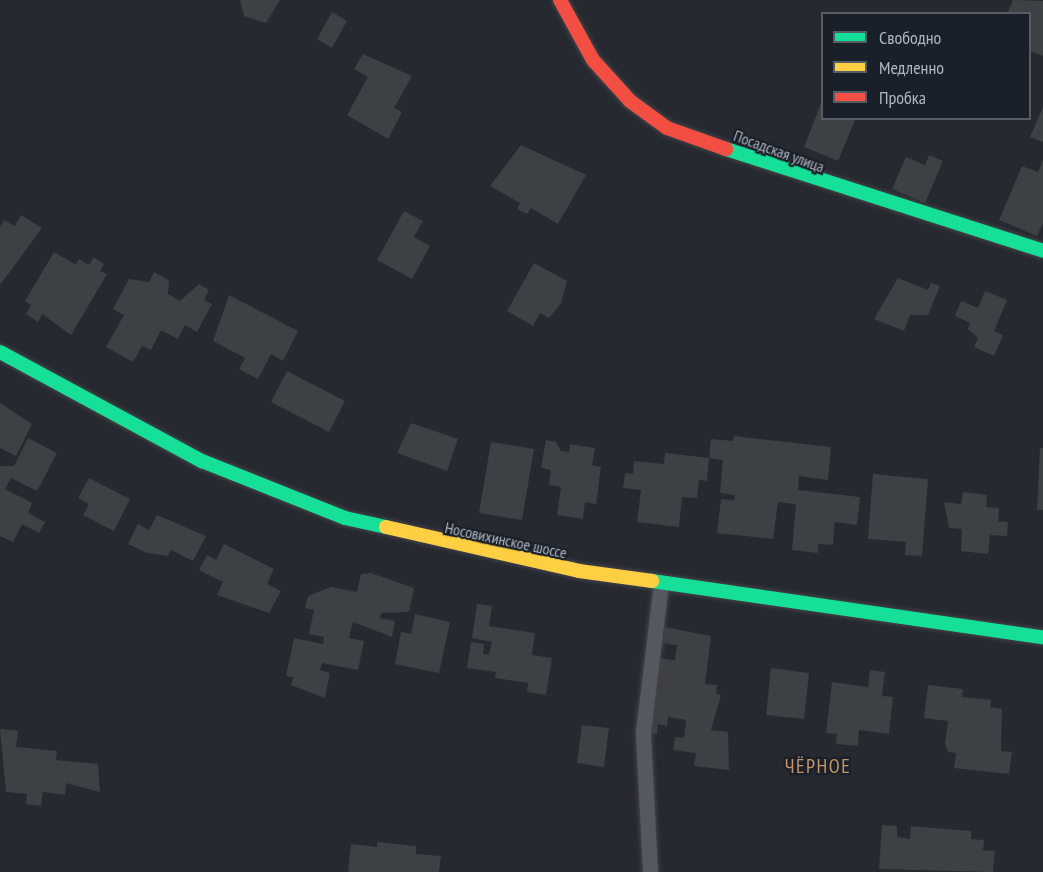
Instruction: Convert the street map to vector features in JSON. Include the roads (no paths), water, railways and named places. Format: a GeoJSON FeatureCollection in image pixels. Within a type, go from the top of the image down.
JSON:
{"type":"FeatureCollection","features":[{"type":"Feature","properties":{"kind":"main road","name":"Посадская улица"},"geometry":{"type":"LineString","coordinates":[[560,0],[592,60],[630,101],[667,128],[837,189],[927,210],[1043,251]]}},
{"type":"Feature","properties":{"kind":"main road","name":"Носовихинское шоссе"},"geometry":{"type":"LineString","coordinates":[[0,352],[137,430],[303,503],[493,555],[661,583],[1043,637]]}},
{"type":"Feature","properties":{"kind":"lane"},"geometry":{"type":"LineString","coordinates":[[650,872],[643,732],[661,583]]}},
{"type":"Feature","properties":{"kind":"district","name":"ЧЁРНОЕ"},"geometry":{"type":"Point","coordinates":[818,766]}}]}
